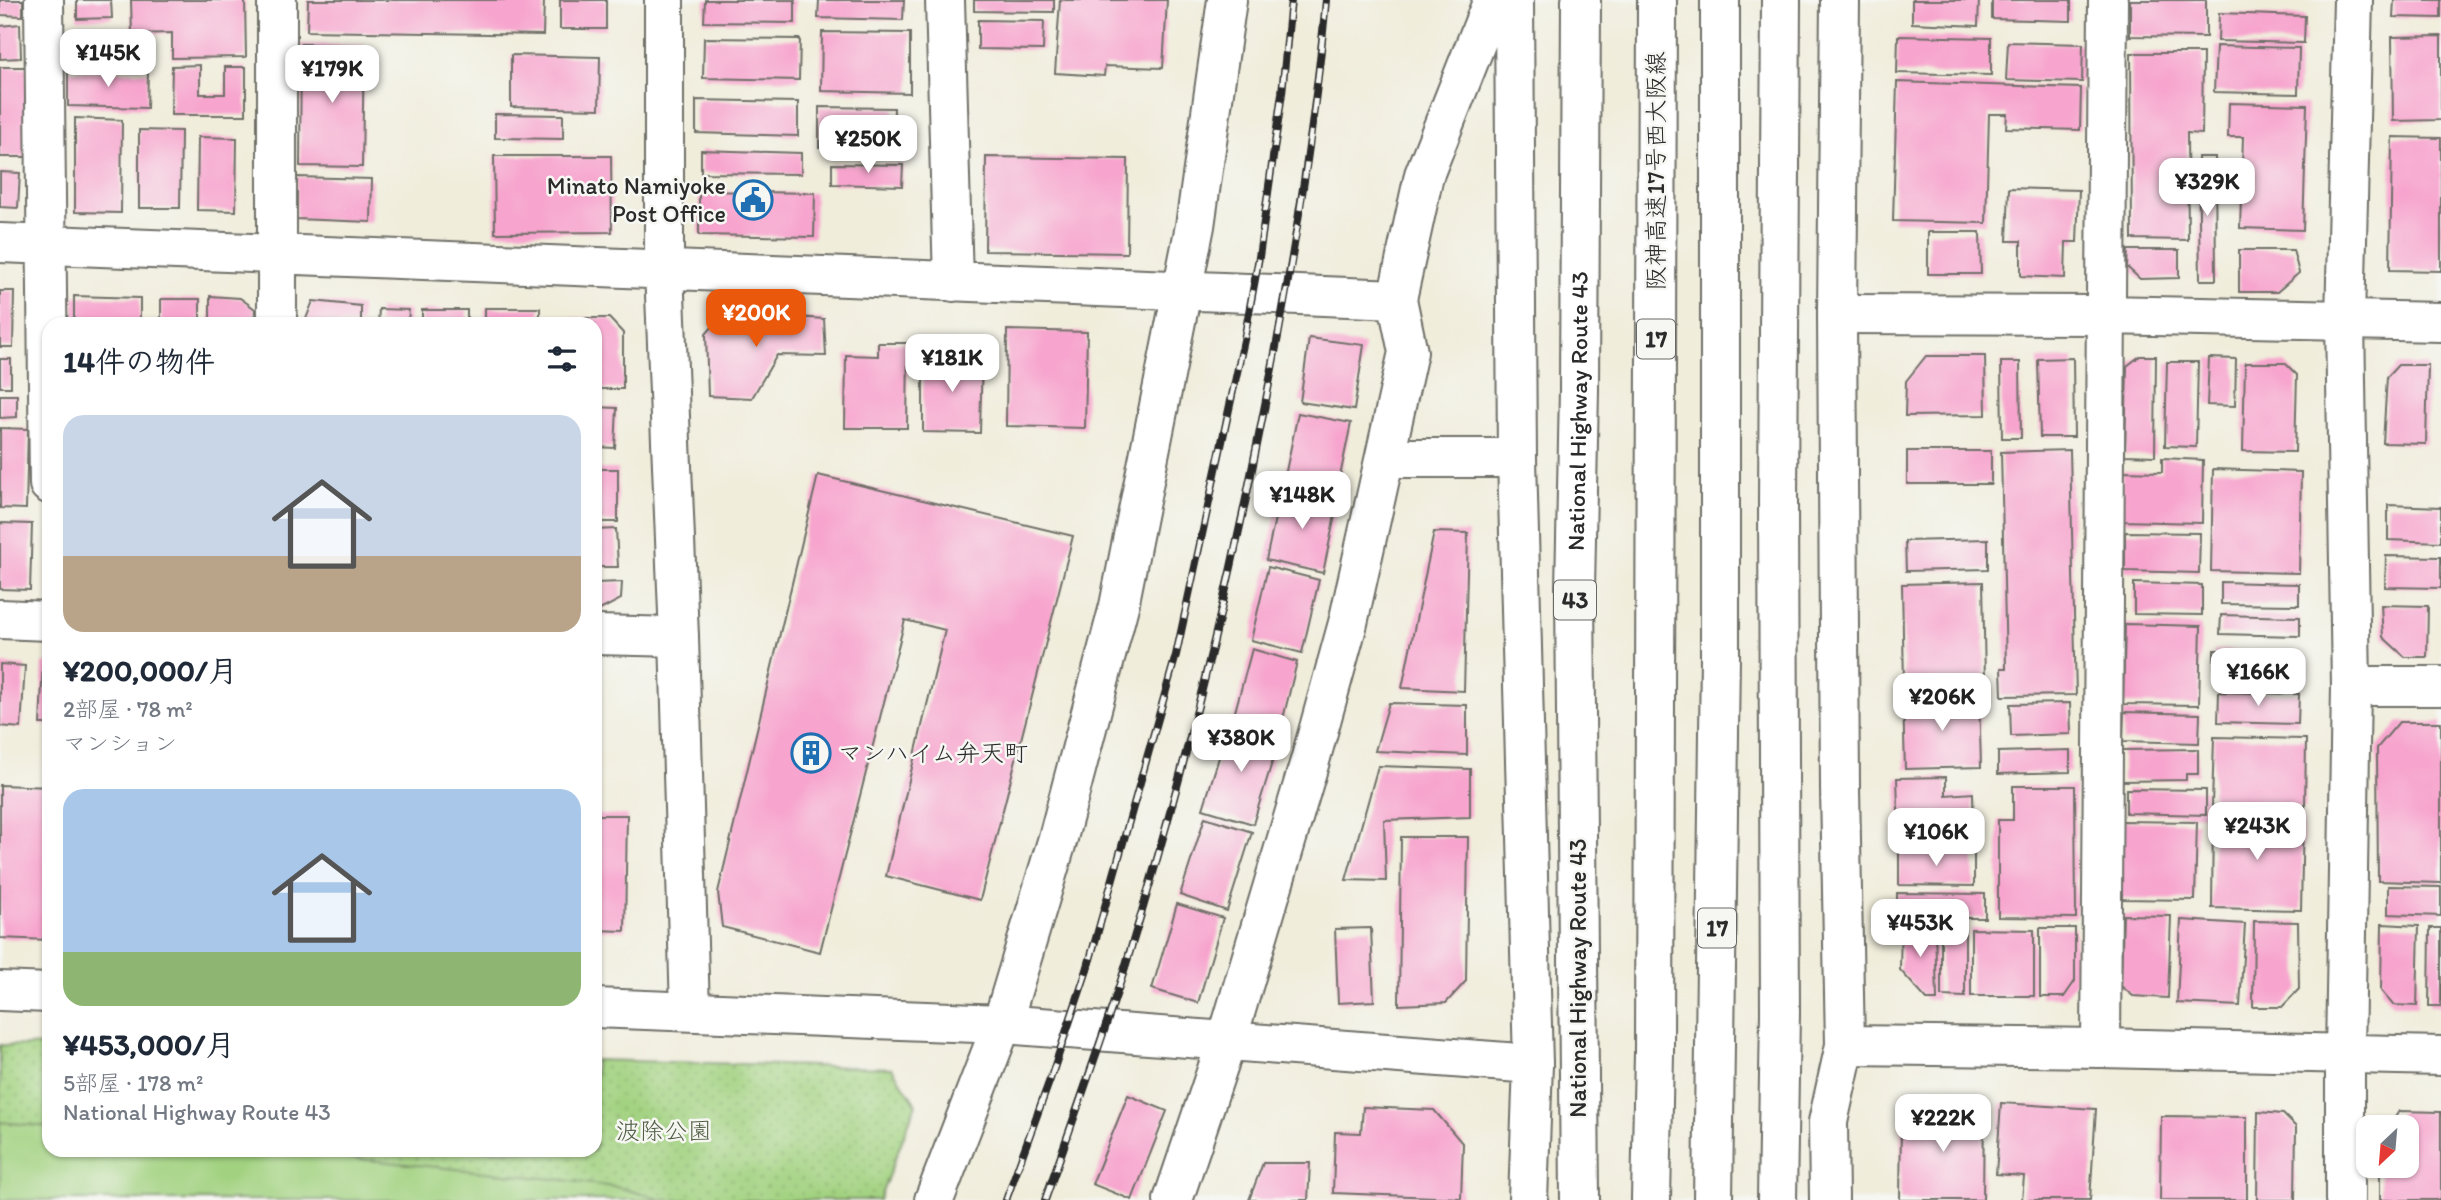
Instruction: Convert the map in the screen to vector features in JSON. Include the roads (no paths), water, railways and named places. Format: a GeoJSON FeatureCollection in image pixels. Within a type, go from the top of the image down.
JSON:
{"type":"FeatureCollection","features":[{"type":"Feature","properties":{"kind":"main road"},"geometry":{"type":"LineString","coordinates":[[44,0],[48,317]]}},
{"type":"Feature","properties":{"kind":"main road"},"geometry":{"type":"LineString","coordinates":[[277,0],[277,317]]}},
{"type":"Feature","properties":{"kind":"main road"},"geometry":{"type":"LineString","coordinates":[[664,0],[664,270],[679,637],[690,1011]]}},
{"type":"Feature","properties":{"kind":"main road"},"geometry":{"type":"LineString","coordinates":[[945,0],[953,282]]}},
{"type":"Feature","properties":{"kind":"main road"},"geometry":{"type":"LineString","coordinates":[[934,1200],[1002,1024],[1058,838],[1119,606],[1195,226],[1227,0]]}},
{"type":"Feature","properties":{"kind":"main road"},"geometry":{"type":"LineString","coordinates":[[1173,1200],[1227,1040],[1341,648],[1408,352],[1397,299],[1424,175],[1493,0]]}},
{"type":"Feature","properties":{"kind":"main road"},"geometry":{"type":"LineString","coordinates":[[1514,0],[1517,458],[1533,1064],[1528,1200]]}},
{"type":"Feature","properties":{"kind":"main road","name":"National Highway Route 43"},"geometry":{"type":"LineString","coordinates":[[1580,1200],[1575,589],[1581,0]]}},
{"type":"Feature","properties":{"kind":"main road","name":"阪神高速17号西大阪線"},"geometry":{"type":"LineString","coordinates":[[1651,1200],[1657,0]]}},
{"type":"Feature","properties":{"kind":"main road","name":"17"},"geometry":{"type":"LineString","coordinates":[[1713,1200],[1720,656],[1720,0]]}},
{"type":"Feature","properties":{"kind":"main road"},"geometry":{"type":"LineString","coordinates":[[1777,1200],[1780,1013],[1778,488],[1781,0]]}},
{"type":"Feature","properties":{"kind":"main road"},"geometry":{"type":"LineString","coordinates":[[1829,1200],[1828,1122],[1844,1045],[1837,314],[1840,0]]}},
{"type":"Feature","properties":{"kind":"main road"},"geometry":{"type":"LineString","coordinates":[[2101,1048],[2108,0]]}},
{"type":"Feature","properties":{"kind":"main road"},"geometry":{"type":"LineString","coordinates":[[2345,1200],[2351,686],[2345,320],[2353,0]]}},
{"type":"Feature","properties":{"kind":"main road"},"geometry":{"type":"LineString","coordinates":[[0,243],[1397,299]]}},
{"type":"Feature","properties":{"kind":"main road"},"geometry":{"type":"LineString","coordinates":[[1837,314],[2105,315],[2441,322]]}},
{"type":"Feature","properties":{"kind":"main road"},"geometry":{"type":"LineString","coordinates":[[1385,458],[1517,458]]}},
{"type":"Feature","properties":{"kind":"main road"},"geometry":{"type":"LineString","coordinates":[[0,618],[42,621]]}},
{"type":"Feature","properties":{"kind":"main road"},"geometry":{"type":"LineString","coordinates":[[602,635],[679,637]]}},
{"type":"Feature","properties":{"kind":"main road"},"geometry":{"type":"LineString","coordinates":[[2351,686],[2441,686]]}},
{"type":"Feature","properties":{"kind":"main road"},"geometry":{"type":"LineString","coordinates":[[0,992],[42,993]]}},
{"type":"Feature","properties":{"kind":"main road"},"geometry":{"type":"LineString","coordinates":[[602,1008],[1002,1024],[1533,1064]]}},
{"type":"Feature","properties":{"kind":"main road"},"geometry":{"type":"LineString","coordinates":[[1844,1045],[2441,1056]]}},
{"type":"Feature","properties":{"kind":"railway"},"geometry":{"type":"LineString","coordinates":[[1006,1200],[1087,970],[1176,655],[1244,340],[1259,257],[1282,93],[1291,0]]}},
{"type":"Feature","properties":{"kind":"railway"},"geometry":{"type":"LineString","coordinates":[[1045,1200],[1124,971],[1163,838],[1215,638],[1259,435],[1290,273],[1307,164],[1326,0]]}},
{"type":"Feature","properties":{"kind":"place","name":"Minato Namiyoke Post Office"},"geometry":{"type":"Point","coordinates":[753,200]}},
{"type":"Feature","properties":{"kind":"place","name":"マンハイム弁天町"},"geometry":{"type":"Point","coordinates":[811,753]}},
{"type":"Feature","properties":{"kind":"park label","name":"波除公園"},"geometry":{"type":"Point","coordinates":[664,1131]}}]}
